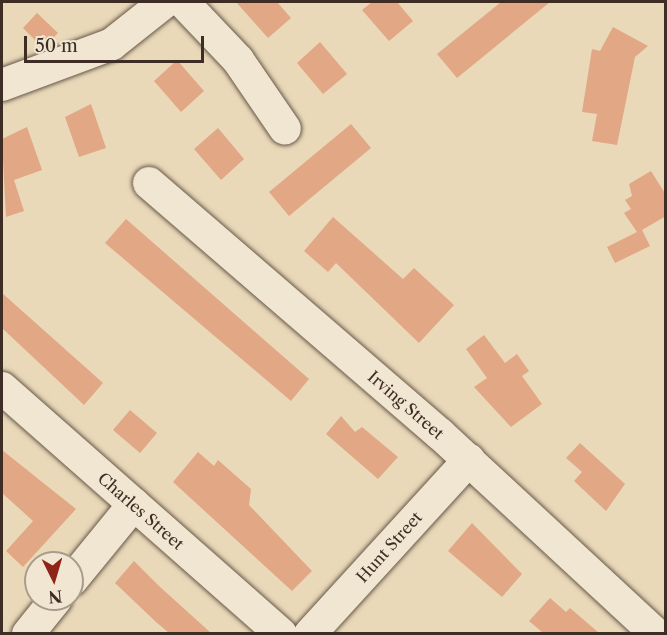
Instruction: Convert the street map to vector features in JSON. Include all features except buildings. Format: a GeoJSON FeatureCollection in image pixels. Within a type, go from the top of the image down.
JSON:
{"type":"FeatureCollection","features":[{"type":"Feature","properties":{"kind":"street"},"geometry":{"type":"LineString","coordinates":[[2,85],[112,44],[165,2]]}},
{"type":"Feature","properties":{"kind":"street"},"geometry":{"type":"LineString","coordinates":[[183,2],[238,60],[285,129]]}},
{"type":"Feature","properties":{"kind":"street","name":"Irving Street"},"geometry":{"type":"LineString","coordinates":[[149,183],[469,460],[656,633]]}},
{"type":"Feature","properties":{"kind":"street","name":"Charles Street"},"geometry":{"type":"LineString","coordinates":[[2,388],[281,633]]}},
{"type":"Feature","properties":{"kind":"street","name":"Hunt Street"},"geometry":{"type":"LineString","coordinates":[[310,633],[469,460]]}},
{"type":"Feature","properties":{"kind":"street"},"geometry":{"type":"LineString","coordinates":[[84,565],[134,504]]}},
{"type":"Feature","properties":{"kind":"street"},"geometry":{"type":"LineString","coordinates":[[28,633],[46,611]]}}]}
